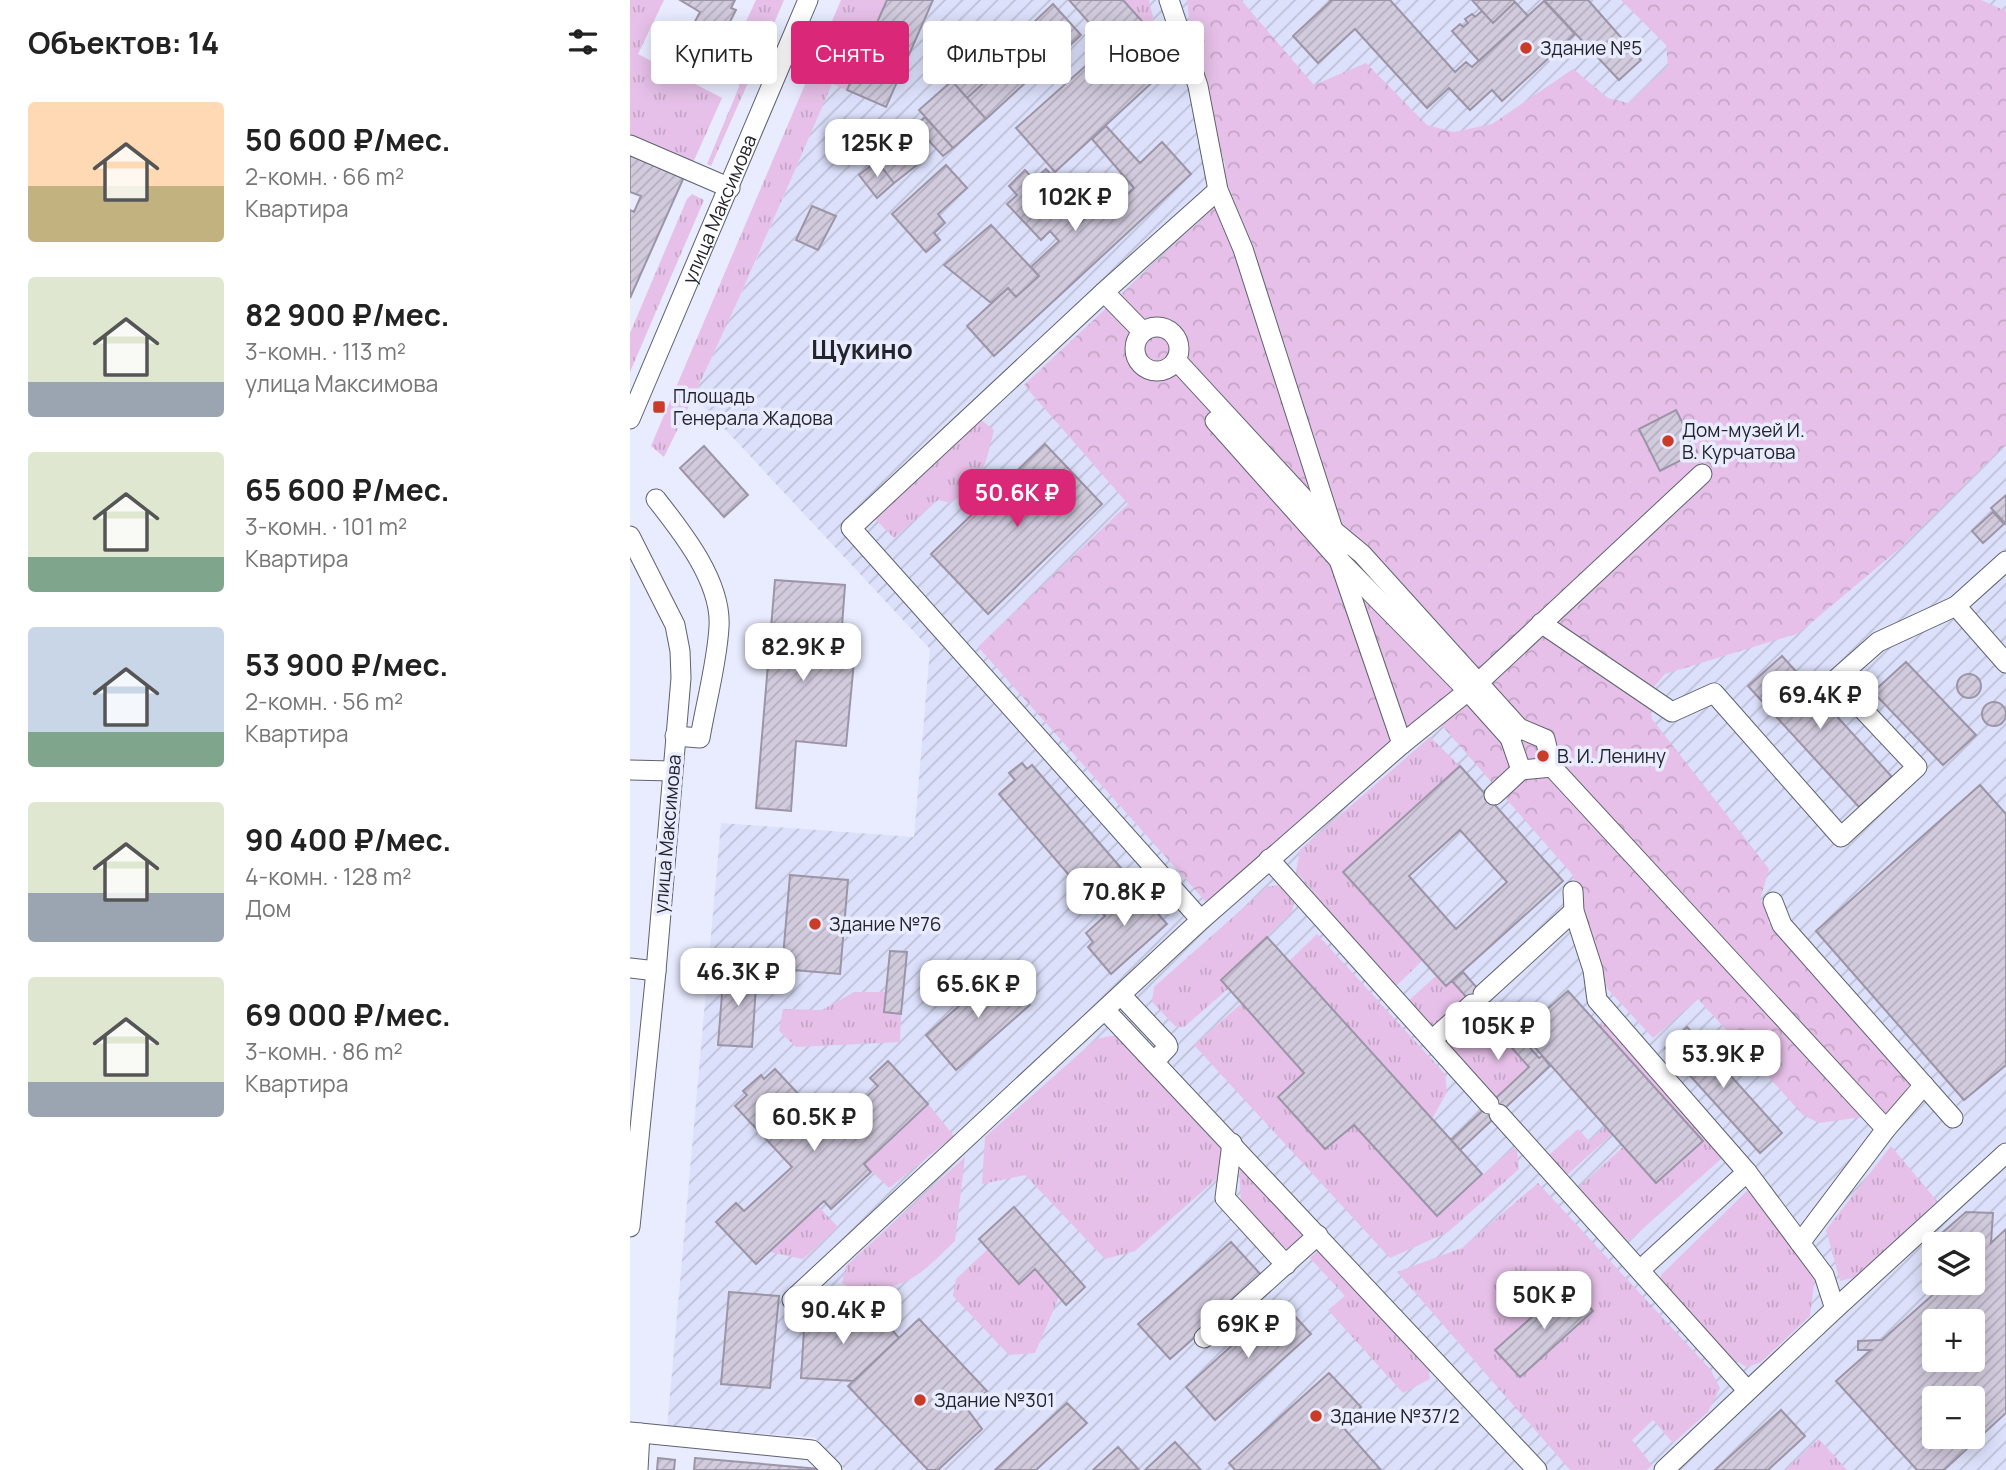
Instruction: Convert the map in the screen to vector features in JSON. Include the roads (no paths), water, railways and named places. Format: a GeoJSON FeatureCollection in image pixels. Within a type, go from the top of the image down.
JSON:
{"type":"FeatureCollection","features":[{"type":"Feature","properties":{"kind":"street","name":"улица Максимова"},"geometry":{"type":"LineString","coordinates":[[630,419],[808,0]]}},
{"type":"Feature","properties":{"kind":"street"},"geometry":{"type":"LineString","coordinates":[[1169,0],[1198,86],[1218,190],[1243,249],[1333,530],[1339,560],[1402,744]]}},
{"type":"Feature","properties":{"kind":"street"},"geometry":{"type":"LineString","coordinates":[[630,145],[730,188]]}},
{"type":"Feature","properties":{"kind":"street"},"geometry":{"type":"LineString","coordinates":[[1201,919],[851,528],[1104,292],[1218,190]]}},
{"type":"Feature","properties":{"kind":"street"},"geometry":{"type":"LineString","coordinates":[[1104,292],[1143,332]]}},
{"type":"Feature","properties":{"kind":"street"},"geometry":{"type":"LineString","coordinates":[[1149,328],[1163,328],[1174,335],[1179,347],[1172,364],[1153,370],[1141,364],[1137,358],[1136,344],[1143,332],[1149,328]]}},
{"type":"Feature","properties":{"kind":"street"},"geometry":{"type":"LineString","coordinates":[[1172,364],[1333,530],[1362,554],[1515,733],[1521,769]]}},
{"type":"Feature","properties":{"kind":"street"},"geometry":{"type":"LineString","coordinates":[[1172,364],[1339,560],[1473,686]]}},
{"type":"Feature","properties":{"kind":"street"},"geometry":{"type":"LineString","coordinates":[[792,1300],[1201,919],[1402,744],[1473,686],[1702,474]]}},
{"type":"Feature","properties":{"kind":"street"},"geometry":{"type":"LineString","coordinates":[[656,499],[691,543],[713,587],[720,625],[700,738],[675,736]]}},
{"type":"Feature","properties":{"kind":"street","name":"улица Максимова"},"geometry":{"type":"LineString","coordinates":[[630,536],[675,625],[681,678],[656,971],[630,1227]]}},
{"type":"Feature","properties":{"kind":"street"},"geometry":{"type":"LineString","coordinates":[[630,555],[648,573]]}},
{"type":"Feature","properties":{"kind":"street"},"geometry":{"type":"LineString","coordinates":[[1541,623],[1672,712],[1714,693],[1841,837],[1917,767],[1835,680],[1878,642],[1956,606],[2006,561]]}},
{"type":"Feature","properties":{"kind":"street"},"geometry":{"type":"LineString","coordinates":[[1956,606],[2006,663]]}},
{"type":"Feature","properties":{"kind":"street"},"geometry":{"type":"LineString","coordinates":[[1515,733],[1545,739],[1552,767],[1886,1129]]}},
{"type":"Feature","properties":{"kind":"street"},"geometry":{"type":"LineString","coordinates":[[1494,795],[1521,769],[1552,767]]}},
{"type":"Feature","properties":{"kind":"street"},"geometry":{"type":"LineString","coordinates":[[630,770],[672,771]]}},
{"type":"Feature","properties":{"kind":"street"},"geometry":{"type":"LineString","coordinates":[[1269,859],[1747,1390]]}},
{"type":"Feature","properties":{"kind":"street"},"geometry":{"type":"LineString","coordinates":[[1432,1040],[1478,999],[1574,901],[1593,970],[1597,1000],[1747,1172],[1824,1275],[1835,1309]]}},
{"type":"Feature","properties":{"kind":"street"},"geometry":{"type":"LineString","coordinates":[[1773,902],[1782,925],[1953,1118]]}},
{"type":"Feature","properties":{"kind":"street"},"geometry":{"type":"LineString","coordinates":[[630,968],[656,971]]}},
{"type":"Feature","properties":{"kind":"street"},"geometry":{"type":"LineString","coordinates":[[1121,995],[1167,1044],[1168,1047],[1154,1062]]}},
{"type":"Feature","properties":{"kind":"street"},"geometry":{"type":"LineString","coordinates":[[1105,1010],[1537,1470]]}},
{"type":"Feature","properties":{"kind":"street"},"geometry":{"type":"LineString","coordinates":[[1800,1243],[1886,1129],[1924,1085]]}},
{"type":"Feature","properties":{"kind":"street"},"geometry":{"type":"LineString","coordinates":[[1232,1143],[1225,1198],[1286,1265]]}},
{"type":"Feature","properties":{"kind":"street"},"geometry":{"type":"LineString","coordinates":[[1664,1470],[1747,1390],[2006,1153]]}},
{"type":"Feature","properties":{"kind":"street"},"geometry":{"type":"LineString","coordinates":[[1640,1270],[1747,1172]]}},
{"type":"Feature","properties":{"kind":"street"},"geometry":{"type":"LineString","coordinates":[[1204,1338],[1318,1235]]}},
{"type":"Feature","properties":{"kind":"street"},"geometry":{"type":"LineString","coordinates":[[638,1470],[635,1433],[812,1450],[832,1470]]}},
{"type":"Feature","properties":{"kind":"place","name":"Здание №5"},"geometry":{"type":"Point","coordinates":[1526,48]}},
{"type":"Feature","properties":{"kind":"place","name":"Площадь Генерала Жадова"},"geometry":{"type":"Point","coordinates":[659,407]}},
{"type":"Feature","properties":{"kind":"place","name":"Дом-музей И. В. Курчатова"},"geometry":{"type":"Point","coordinates":[1668,441]}},
{"type":"Feature","properties":{"kind":"place","name":"В. И. Ленину"},"geometry":{"type":"Point","coordinates":[1543,756]}},
{"type":"Feature","properties":{"kind":"place","name":"Здание №76"},"geometry":{"type":"Point","coordinates":[815,924]}},
{"type":"Feature","properties":{"kind":"place","name":"Здание №301"},"geometry":{"type":"Point","coordinates":[920,1400]}},
{"type":"Feature","properties":{"kind":"place","name":"Здание №37/2"},"geometry":{"type":"Point","coordinates":[1316,1416]}},
{"type":"Feature","properties":{"kind":"district","name":"Щукино"},"geometry":{"type":"Point","coordinates":[862,350]}}]}
